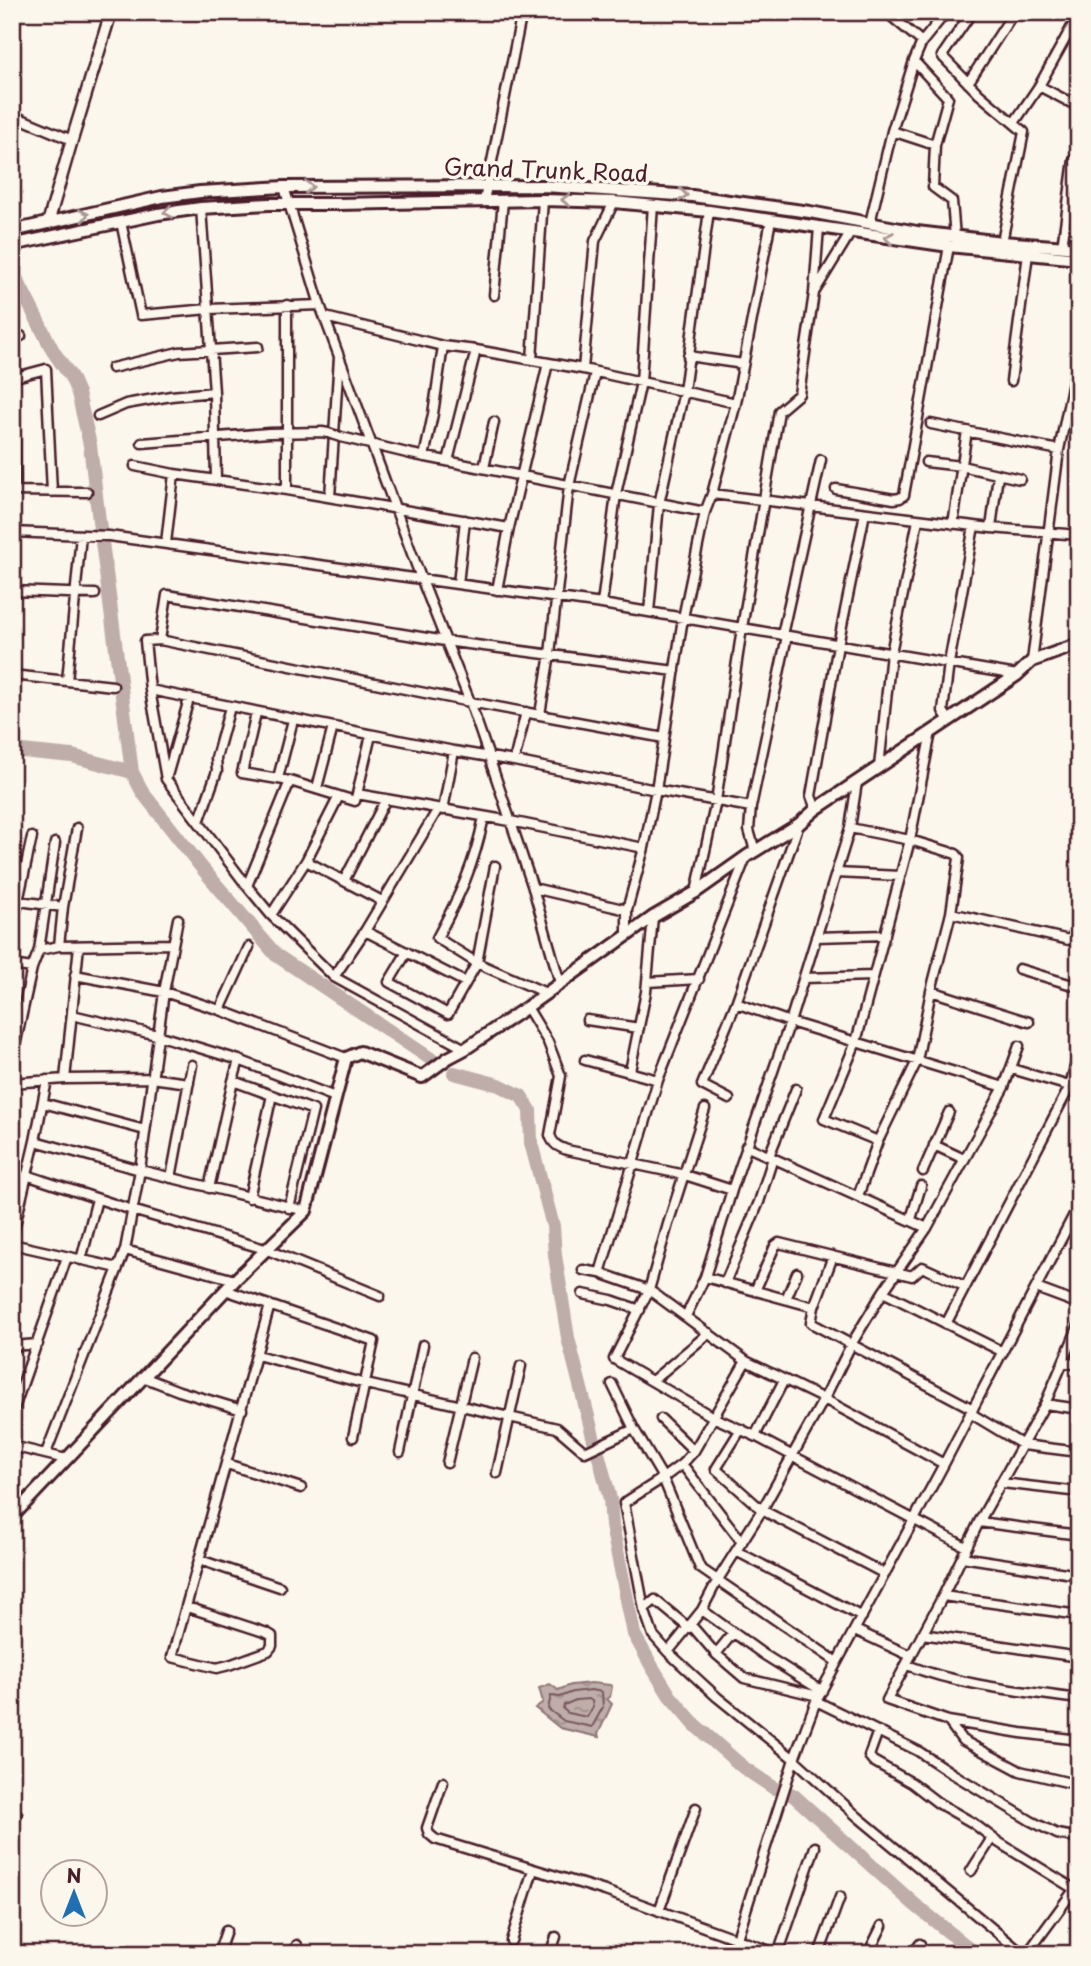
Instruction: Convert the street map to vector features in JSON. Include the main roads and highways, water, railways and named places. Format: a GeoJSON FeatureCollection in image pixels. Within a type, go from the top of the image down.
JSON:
{"type":"FeatureCollection","features":[{"type":"Feature","properties":{"kind":"main road","name":"Grand Trunk Road"},"geometry":{"type":"LineString","coordinates":[[15,231],[162,197],[284,187],[487,186],[594,189],[692,196],[870,223],[952,242],[1002,242],[1079,248]]}},
{"type":"Feature","properties":{"kind":"main road","name":"Grand Trunk Road"},"geometry":{"type":"LineString","coordinates":[[16,244],[158,214],[201,208],[543,200],[614,202],[709,211],[851,232],[1079,259]]}},
{"type":"Feature","properties":{"kind":"main road"},"geometry":{"type":"LineString","coordinates":[[12,1517],[225,1290],[306,1211],[346,1058],[360,1052],[422,1077],[527,1007],[653,917],[799,824],[816,809],[1017,675],[1032,661],[1079,644]]}},
{"type":"Feature","properties":{"kind":"water"},"geometry":{"type":"Polygon","coordinates":[[[591,1683],[612,1687],[607,1699],[612,1704],[599,1737],[560,1728],[535,1708],[543,1702],[539,1688],[550,1684],[558,1690],[571,1685],[591,1683]]]}},
{"type":"Feature","properties":{"kind":"waterway"},"geometry":{"type":"LineString","coordinates":[[12,270],[53,351],[71,377],[78,393],[90,445],[100,529]]}},
{"type":"Feature","properties":{"kind":"waterway"},"geometry":{"type":"LineString","coordinates":[[102,542],[132,772],[143,793],[276,955],[431,1059]]}},
{"type":"Feature","properties":{"kind":"waterway"},"geometry":{"type":"LineString","coordinates":[[12,750],[72,756],[132,772]]}},
{"type":"Feature","properties":{"kind":"waterway"},"geometry":{"type":"LineString","coordinates":[[454,1073],[499,1085],[521,1096],[530,1110],[531,1143],[553,1226],[568,1338],[594,1440]]}},
{"type":"Feature","properties":{"kind":"waterway"},"geometry":{"type":"LineString","coordinates":[[598,1453],[610,1499],[612,1526],[634,1634],[670,1696],[696,1726],[744,1768],[774,1788],[793,1795],[914,1904],[976,1954]]}}]}
